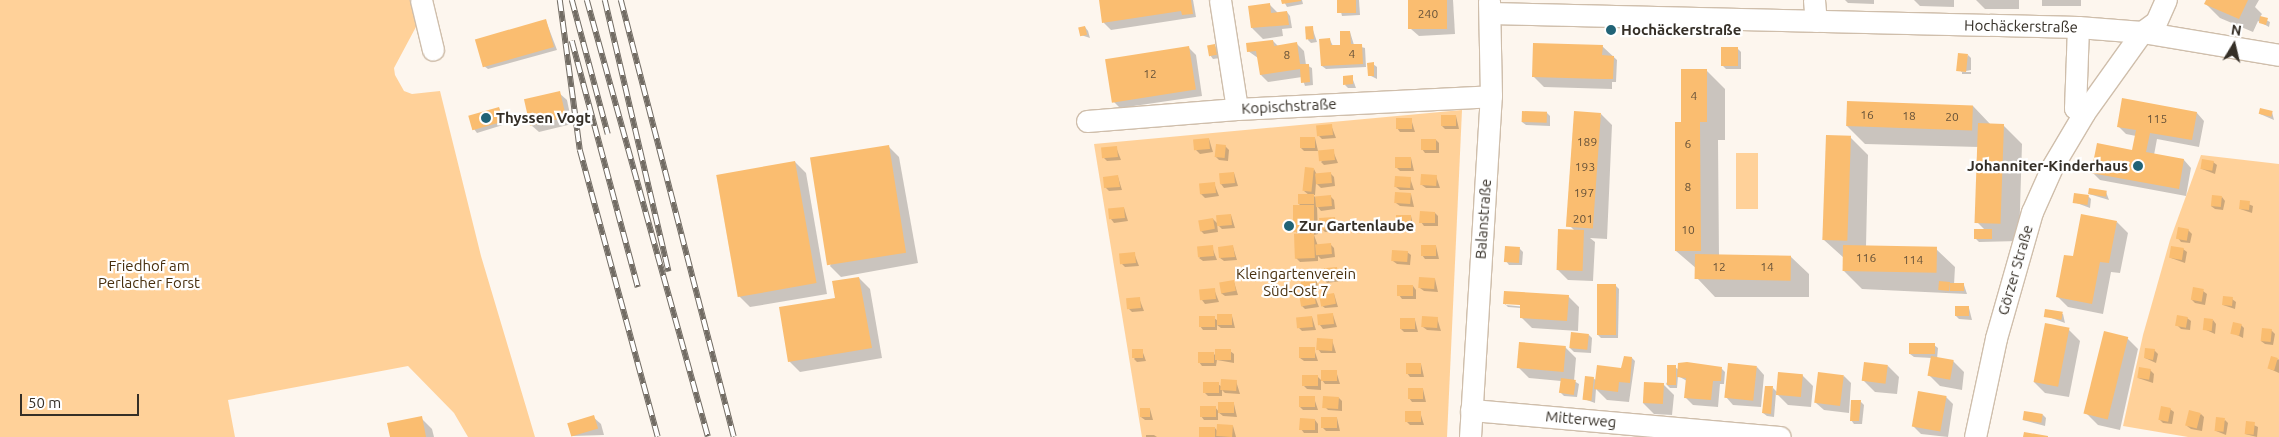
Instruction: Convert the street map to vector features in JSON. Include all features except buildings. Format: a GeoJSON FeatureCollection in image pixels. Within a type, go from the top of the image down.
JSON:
{"type":"FeatureCollection","features":[{"type":"Feature","properties":{"kind":"street"},"geometry":{"type":"LineString","coordinates":[[421,0],[433,50]]}},
{"type":"Feature","properties":{"kind":"street"},"geometry":{"type":"LineString","coordinates":[[1220,0],[1237,109]]}},
{"type":"Feature","properties":{"kind":"street","name":"Görzer Straße"},"geometry":{"type":"LineString","coordinates":[[1975,437],[2000,322],[2032,212],[2052,167],[2084,114],[2142,32],[2156,22],[2166,0]]}},
{"type":"Feature","properties":{"kind":"street","name":"Hochäckerstraße"},"geometry":{"type":"LineString","coordinates":[[1490,7],[1815,10],[2142,32],[2279,55]]}},
{"type":"Feature","properties":{"kind":"street","name":"Balanstraße"},"geometry":{"type":"LineString","coordinates":[[1470,437],[1491,96],[1490,7]]}},
{"type":"Feature","properties":{"kind":"street"},"geometry":{"type":"LineString","coordinates":[[2078,27],[2075,108],[2084,114]]}},
{"type":"Feature","properties":{"kind":"street","name":"Kopischstraße"},"geometry":{"type":"LineString","coordinates":[[1087,121],[1237,109],[1491,96]]}},
{"type":"Feature","properties":{"kind":"street","name":"Mitterweg"},"geometry":{"type":"LineString","coordinates":[[1471,410],[1780,437]]}},
{"type":"Feature","properties":{"kind":"green space","name":"Friedhof am Perlacher Forst"},"geometry":{"type":"Polygon","coordinates":[[[0,0],[411,0],[417,25],[394,68],[395,75],[404,91],[412,94],[440,91],[481,256],[535,437],[468,437],[454,413],[408,366],[228,400],[235,437],[0,437],[0,0]]]}},
{"type":"Feature","properties":{"kind":"green space","name":"Kleingartenverein Süd-Ost 7"},"geometry":{"type":"Polygon","coordinates":[[[1462,110],[1447,437],[1142,437],[1094,144],[1462,110]]]}},
{"type":"Feature","properties":{"kind":"green space"},"geometry":{"type":"Polygon","coordinates":[[[1736,153],[1758,153],[1758,209],[1736,209],[1736,153]]]}},
{"type":"Feature","properties":{"kind":"green space"},"geometry":{"type":"Polygon","coordinates":[[[2201,155],[2279,164],[2279,437],[2188,437],[2123,426],[2143,335],[2170,240],[2201,155]]]}},
{"type":"Feature","properties":{"kind":"railway"},"geometry":{"type":"LineString","coordinates":[[560,0],[580,150],[658,437]]}},
{"type":"Feature","properties":{"kind":"railway"},"geometry":{"type":"LineString","coordinates":[[572,0],[608,134]]}},
{"type":"Feature","properties":{"kind":"railway"},"geometry":{"type":"LineString","coordinates":[[587,0],[708,437]]}},
{"type":"Feature","properties":{"kind":"railway"},"geometry":{"type":"LineString","coordinates":[[605,0],[669,272]]}},
{"type":"Feature","properties":{"kind":"railway"},"geometry":{"type":"LineString","coordinates":[[621,0],[734,437]]}},
{"type":"Feature","properties":{"kind":"railway"},"geometry":{"type":"LineString","coordinates":[[572,41],[638,287]]}},
{"type":"Feature","properties":{"kind":"place","name":"Hochäckerstraße"},"geometry":{"type":"Point","coordinates":[1611,30]}},
{"type":"Feature","properties":{"kind":"place","name":"Thyssen Vogt"},"geometry":{"type":"Point","coordinates":[486,118]}},
{"type":"Feature","properties":{"kind":"place","name":"Johanniter-Kinderhaus"},"geometry":{"type":"Point","coordinates":[2138,166]}},
{"type":"Feature","properties":{"kind":"place","name":"Zur Gartenlaube"},"geometry":{"type":"Point","coordinates":[1289,226]}}]}
